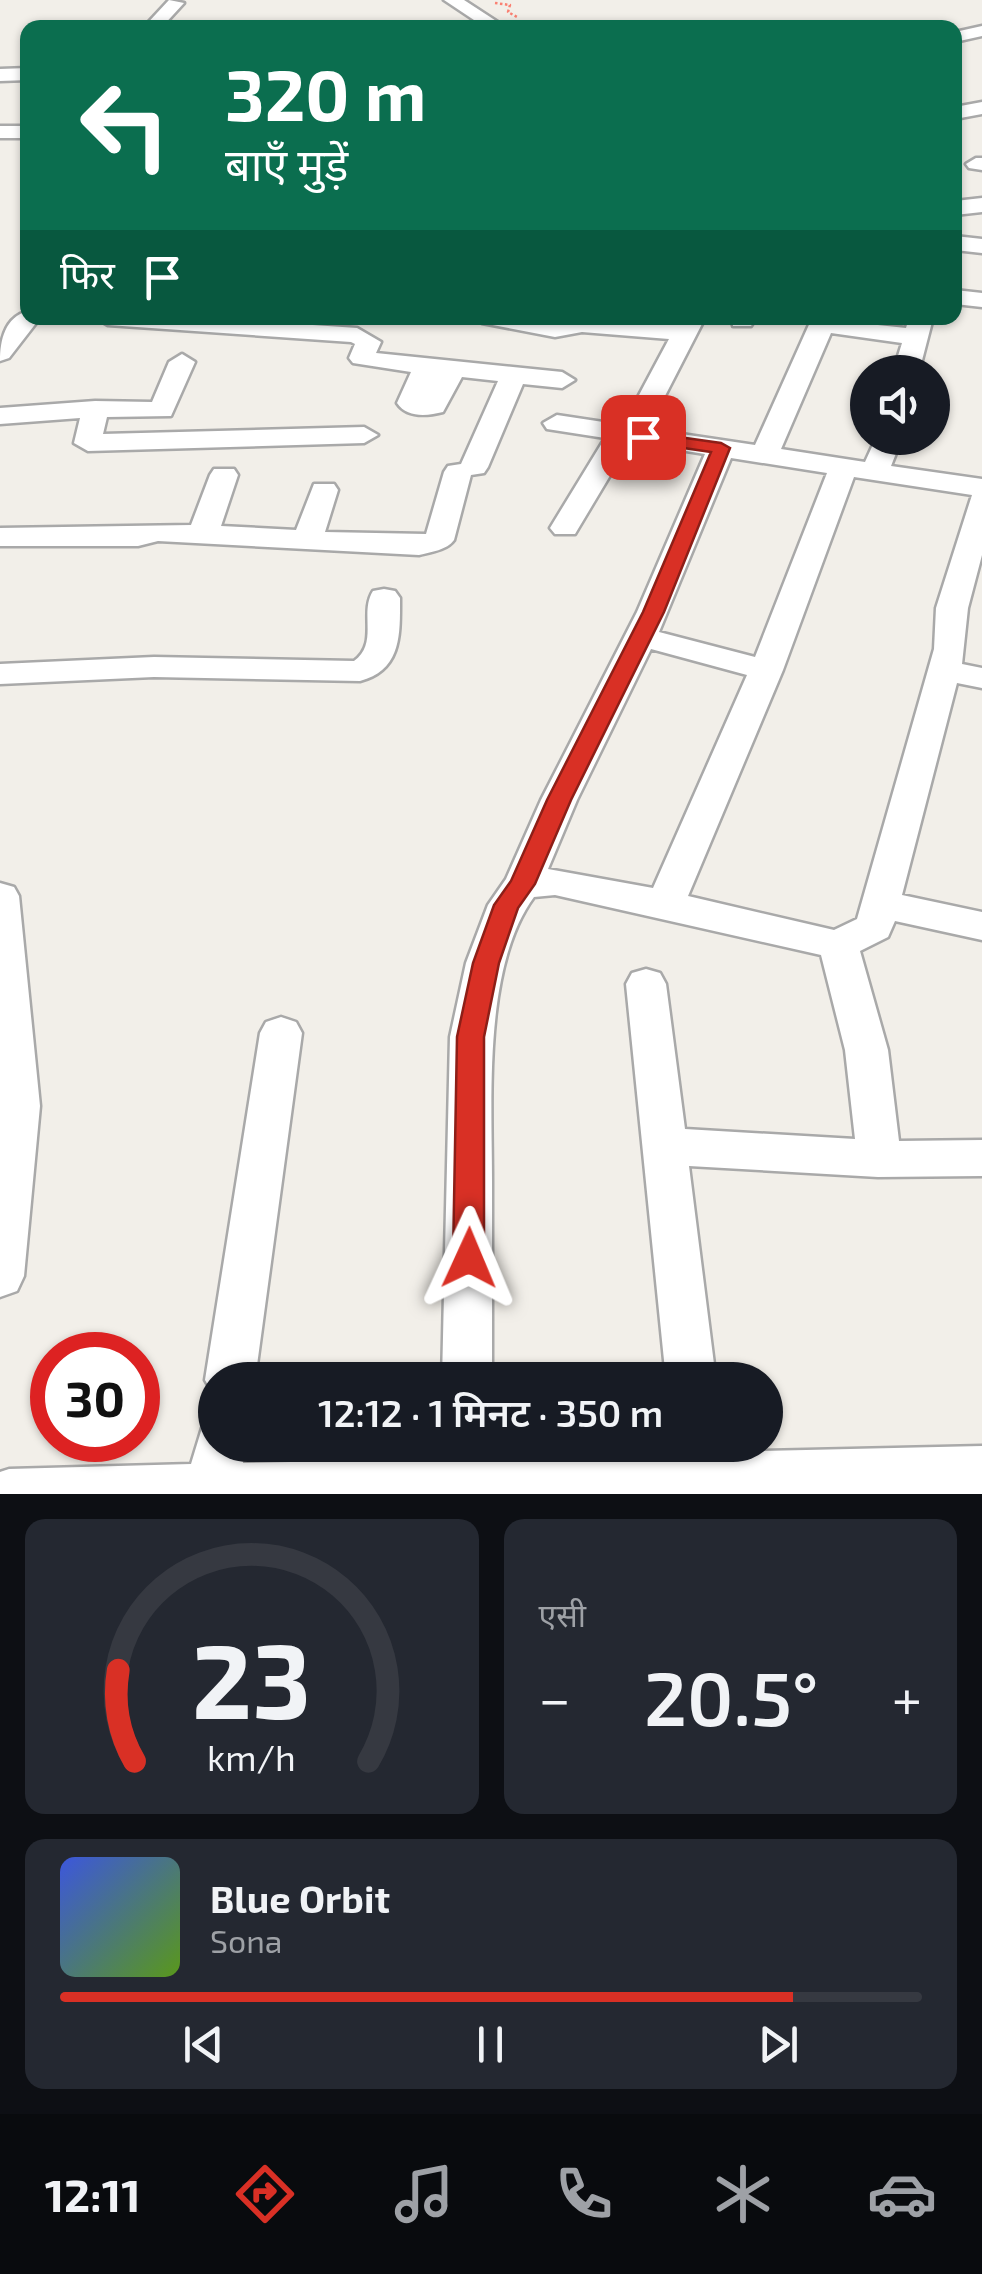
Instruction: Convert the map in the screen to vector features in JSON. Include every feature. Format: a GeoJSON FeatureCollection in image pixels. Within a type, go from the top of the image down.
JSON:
{"type":"FeatureCollection","features":[{"type":"Feature","properties":{"kind":"street"},"geometry":{"type":"LineString","coordinates":[[452,0],[486,20]]}},
{"type":"Feature","properties":{"kind":"street"},"geometry":{"type":"LineString","coordinates":[[159,20],[176,3]]}},
{"type":"Feature","properties":{"kind":"street"},"geometry":{"type":"LineString","coordinates":[[3,346],[22,325]]}},
{"type":"Feature","properties":{"kind":"street"},"geometry":{"type":"LineString","coordinates":[[312,325],[366,338],[362,358],[562,380]]}},
{"type":"Feature","properties":{"kind":"street"},"geometry":{"type":"LineString","coordinates":[[528,325],[554,330],[582,325],[689,325],[634,430],[621,434],[565,528]]}},
{"type":"Feature","properties":{"kind":"street"},"geometry":{"type":"LineString","coordinates":[[764,455],[785,416],[821,325]]}},
{"type":"Feature","properties":{"kind":"street"},"geometry":{"type":"LineString","coordinates":[[886,325],[918,327],[911,355]]}},
{"type":"Feature","properties":{"kind":"street"},"geometry":{"type":"LineString","coordinates":[[0,416],[95,409],[162,410],[182,362]]}},
{"type":"Feature","properties":{"kind":"street"},"geometry":{"type":"LineString","coordinates":[[0,538],[138,537],[158,532],[430,544],[439,540],[466,470],[514,375]]}},
{"type":"Feature","properties":{"kind":"street"},"geometry":{"type":"LineString","coordinates":[[95,409],[88,443],[364,435]]}},
{"type":"Feature","properties":{"kind":"street"},"geometry":{"type":"LineString","coordinates":[[557,424],[982,488]]}},
{"type":"Feature","properties":{"kind":"street"},"geometry":{"type":"LineString","coordinates":[[468,1362],[470,1037],[486,963],[506,905],[522,884],[640,637],[721,448]]}},
{"type":"Feature","properties":{"kind":"street"},"geometry":{"type":"LineString","coordinates":[[876,471],[882,455]]}},
{"type":"Feature","properties":{"kind":"street"},"geometry":{"type":"LineString","coordinates":[[664,905],[766,670],[844,466]]}},
{"type":"Feature","properties":{"kind":"street"},"geometry":{"type":"LineString","coordinates":[[202,534],[224,475]]}},
{"type":"Feature","properties":{"kind":"street"},"geometry":{"type":"LineString","coordinates":[[308,540],[324,490]]}},
{"type":"Feature","properties":{"kind":"street"},"geometry":{"type":"LineString","coordinates":[[522,884],[555,882],[838,945],[874,927],[944,671],[967,610],[982,500]]}},
{"type":"Feature","properties":{"kind":"street"},"geometry":{"type":"LineString","coordinates":[[0,674],[154,667],[360,671],[375,665],[382,655],[384,598]]}},
{"type":"Feature","properties":{"kind":"street"},"geometry":{"type":"LineString","coordinates":[[640,637],[766,670]]}},
{"type":"Feature","properties":{"kind":"street"},"geometry":{"type":"LineString","coordinates":[[944,671],[982,678]]}},
{"type":"Feature","properties":{"kind":"street"},"geometry":{"type":"LineString","coordinates":[[0,896],[18,1106],[4,1200],[0,1276]]}},
{"type":"Feature","properties":{"kind":"street"},"geometry":{"type":"LineString","coordinates":[[880,904],[982,926]]}},
{"type":"Feature","properties":{"kind":"street"},"geometry":{"type":"LineString","coordinates":[[838,945],[860,1010],[877,1097],[878,1159]]}},
{"type":"Feature","properties":{"kind":"street"},"geometry":{"type":"LineString","coordinates":[[646,984],[689,1362]]}},
{"type":"Feature","properties":{"kind":"street"},"geometry":{"type":"LineString","coordinates":[[233,1362],[281,1033]]}},
{"type":"Feature","properties":{"kind":"street"},"geometry":{"type":"LineString","coordinates":[[663,1146],[878,1159],[982,1158]]}},
{"type":"Feature","properties":{"kind":"street"},"geometry":{"type":"LineString","coordinates":[[10,1494],[217,1467],[467,1464],[526,1488],[695,1462]]}},
{"type":"Feature","properties":{"kind":"street"},"geometry":{"type":"LineString","coordinates":[[705,1462],[791,1485],[982,1471]]}},
{"type":"Feature","properties":{"kind":"route"},"geometry":{"type":"LineString","coordinates":[[469,1258],[470,1037],[486,963],[506,905],[522,884],[559,800],[653,612],[721,448],[643,437]]}}]}
